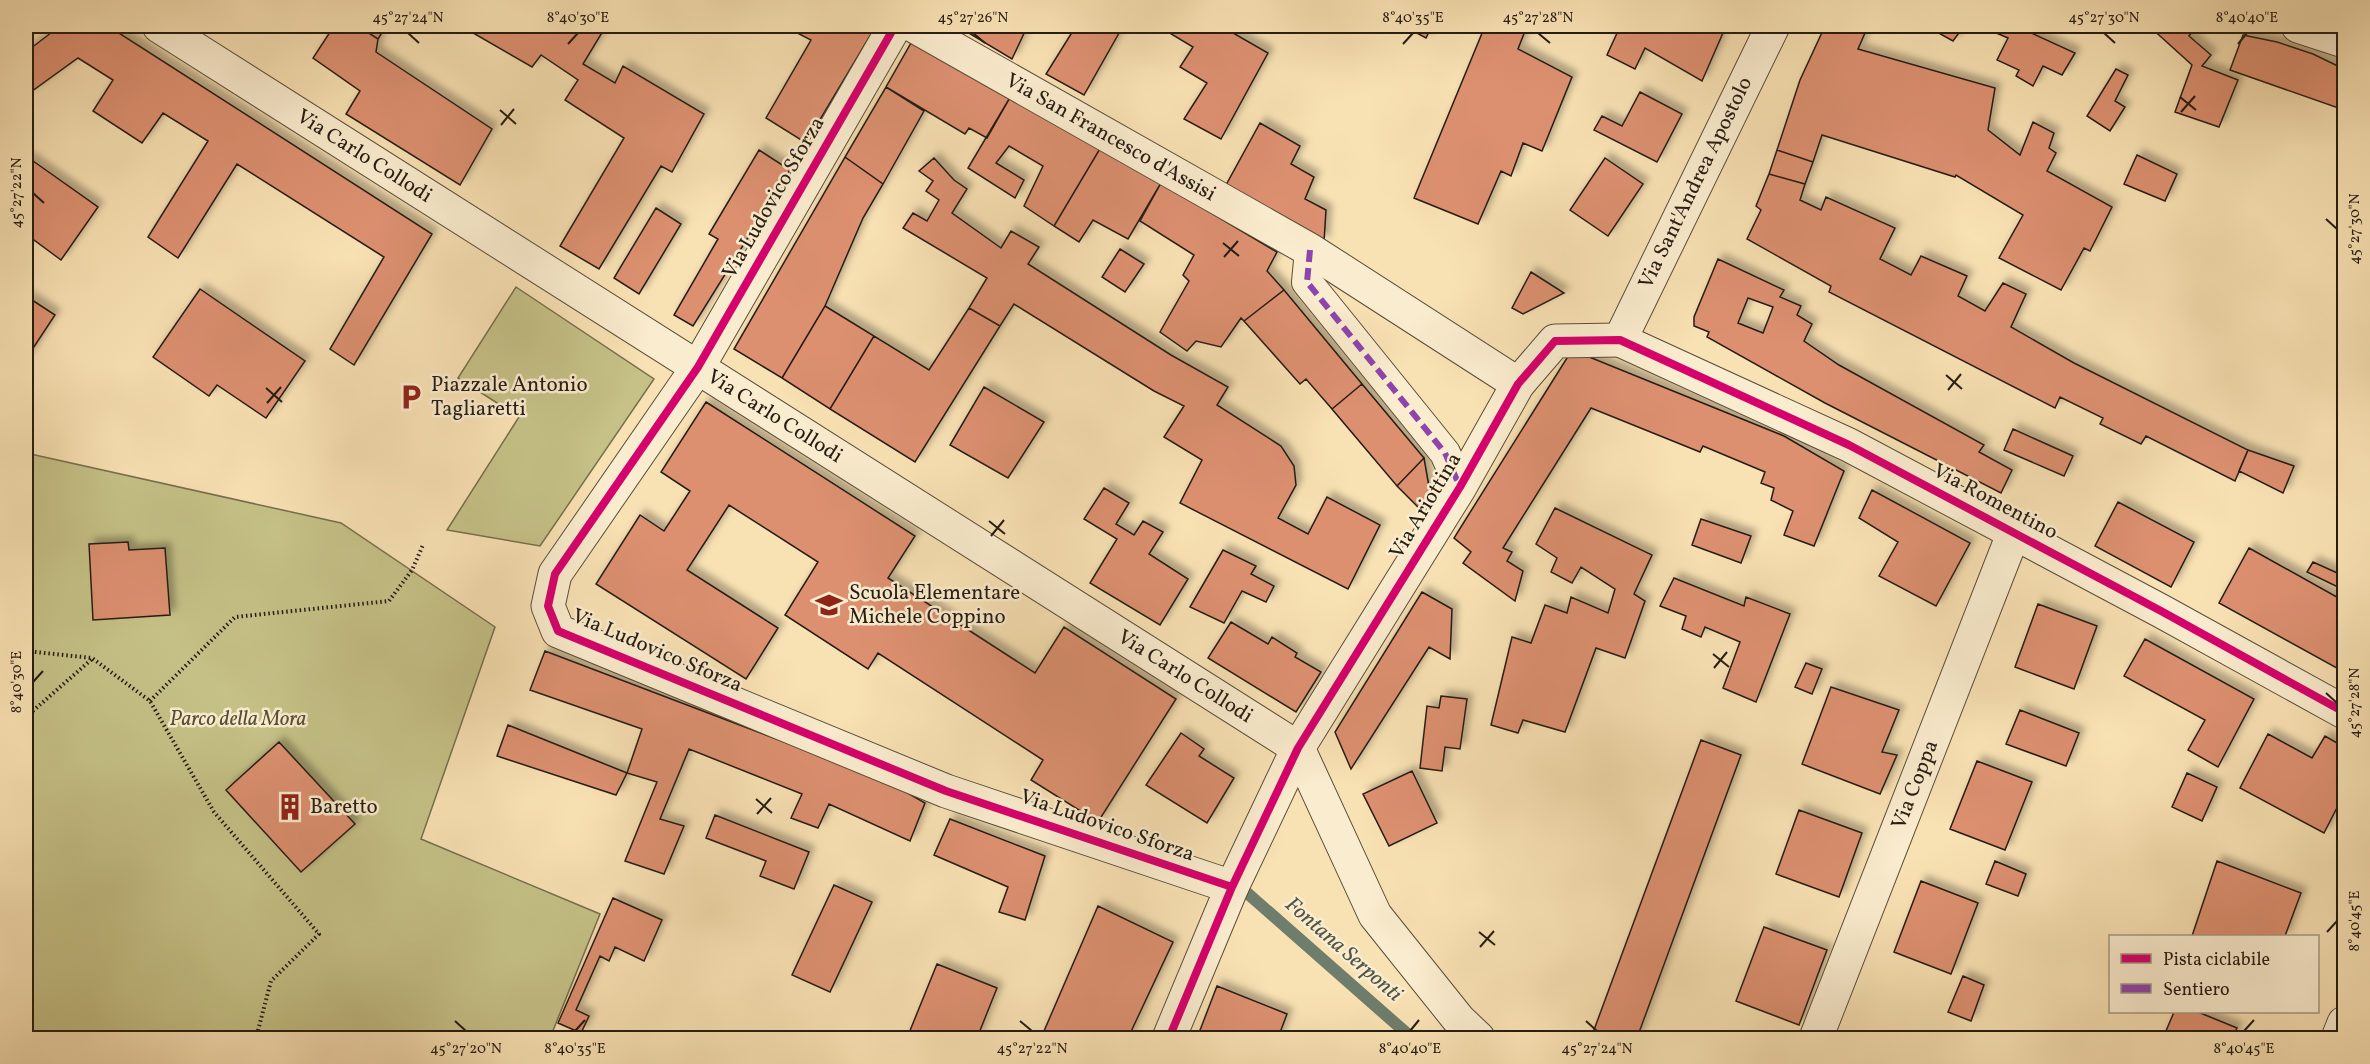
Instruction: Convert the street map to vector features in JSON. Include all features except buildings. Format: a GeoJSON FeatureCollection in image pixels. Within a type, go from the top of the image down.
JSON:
{"type":"FeatureCollection","features":[{"type":"Feature","properties":{"kind":"street","name":"Via Carlo Collodi"},"geometry":{"type":"LineString","coordinates":[[159,26],[1298,748]]}},
{"type":"Feature","properties":{"kind":"street","name":"Via Ludovico Sforza"},"geometry":{"type":"LineString","coordinates":[[895,26],[698,367],[555,574],[548,606],[558,631],[946,791],[1232,887]]}},
{"type":"Feature","properties":{"kind":"street","name":"Via San Francesco d'Assisi"},"geometry":{"type":"LineString","coordinates":[[914,26],[1310,250],[1518,384]]}},
{"type":"Feature","properties":{"kind":"street","name":"Via Sant'Andrea Apostolo"},"geometry":{"type":"LineString","coordinates":[[1620,340],[1773,26]]}},
{"type":"Feature","properties":{"kind":"street"},"geometry":{"type":"LineString","coordinates":[[2298,26],[2344,41]]}},
{"type":"Feature","properties":{"kind":"street"},"geometry":{"type":"LineString","coordinates":[[1310,250],[1307,282],[1445,453],[1461,487]]}},
{"type":"Feature","properties":{"kind":"street","name":"Via Ariottina"},"geometry":{"type":"LineString","coordinates":[[1169,1038],[1232,887],[1298,748],[1461,487],[1518,384],[1555,341],[1620,340]]}},
{"type":"Feature","properties":{"kind":"street","name":"Via Romentino"},"geometry":{"type":"LineString","coordinates":[[1620,340],[1849,445],[2344,712]]}},
{"type":"Feature","properties":{"kind":"street","name":"Via Coppa"},"geometry":{"type":"LineString","coordinates":[[1816,1038],[2014,532]]}},
{"type":"Feature","properties":{"kind":"street"},"geometry":{"type":"LineString","coordinates":[[1298,748],[1375,915],[1459,1020],[1478,1038]]}},
{"type":"Feature","properties":{"kind":"street"},"geometry":{"type":"LineString","coordinates":[[2338,1038],[2344,1023]]}},
{"type":"Feature","properties":{"kind":"path"},"geometry":{"type":"LineString","coordinates":[[150,701],[235,617],[389,601],[412,570],[423,545]]}},
{"type":"Feature","properties":{"kind":"path"},"geometry":{"type":"LineString","coordinates":[[26,651],[92,658],[150,701],[214,812],[319,934],[271,981],[256,1038]]}},
{"type":"Feature","properties":{"kind":"path"},"geometry":{"type":"LineString","coordinates":[[26,717],[92,658]]}},
{"type":"Feature","properties":{"kind":"green space"},"geometry":{"type":"Polygon","coordinates":[[[516,287],[654,379],[540,546],[447,530],[519,417],[458,378],[516,287]]]}},
{"type":"Feature","properties":{"kind":"green space","name":"Parco della Mora"},"geometry":{"type":"Polygon","coordinates":[[[26,453],[341,523],[495,627],[421,839],[600,914],[550,1038],[26,1038],[26,453]]]}},
{"type":"Feature","properties":{"kind":"waterway","name":"Fontana Serponti"},"geometry":{"type":"LineString","coordinates":[[1246,892],[1412,1038]]}},
{"type":"Feature","properties":{"kind":"marked path"},"geometry":{"type":"LineString","coordinates":[[1310,250],[1307,282],[1445,453],[1460,487]]}},
{"type":"Feature","properties":{"kind":"cycle path"},"geometry":{"type":"LineString","coordinates":[[895,26],[698,367],[555,574],[548,606],[558,631],[946,791],[1232,887]]}},
{"type":"Feature","properties":{"kind":"cycle path"},"geometry":{"type":"LineString","coordinates":[[1169,1038],[1232,887],[1298,748],[1460,487],[1518,384],[1555,341],[1620,340],[1849,445],[2161,611],[2344,712]]}},
{"type":"Feature","properties":{"kind":"place","name":"Piazzale Antonio Tagliaretti"},"geometry":{"type":"Point","coordinates":[411,397]}},
{"type":"Feature","properties":{"kind":"place","name":"Scuola Elementare Michele Coppino"},"geometry":{"type":"Point","coordinates":[829,605]}},
{"type":"Feature","properties":{"kind":"place","name":"Baretto"},"geometry":{"type":"Point","coordinates":[290,807]}}]}
